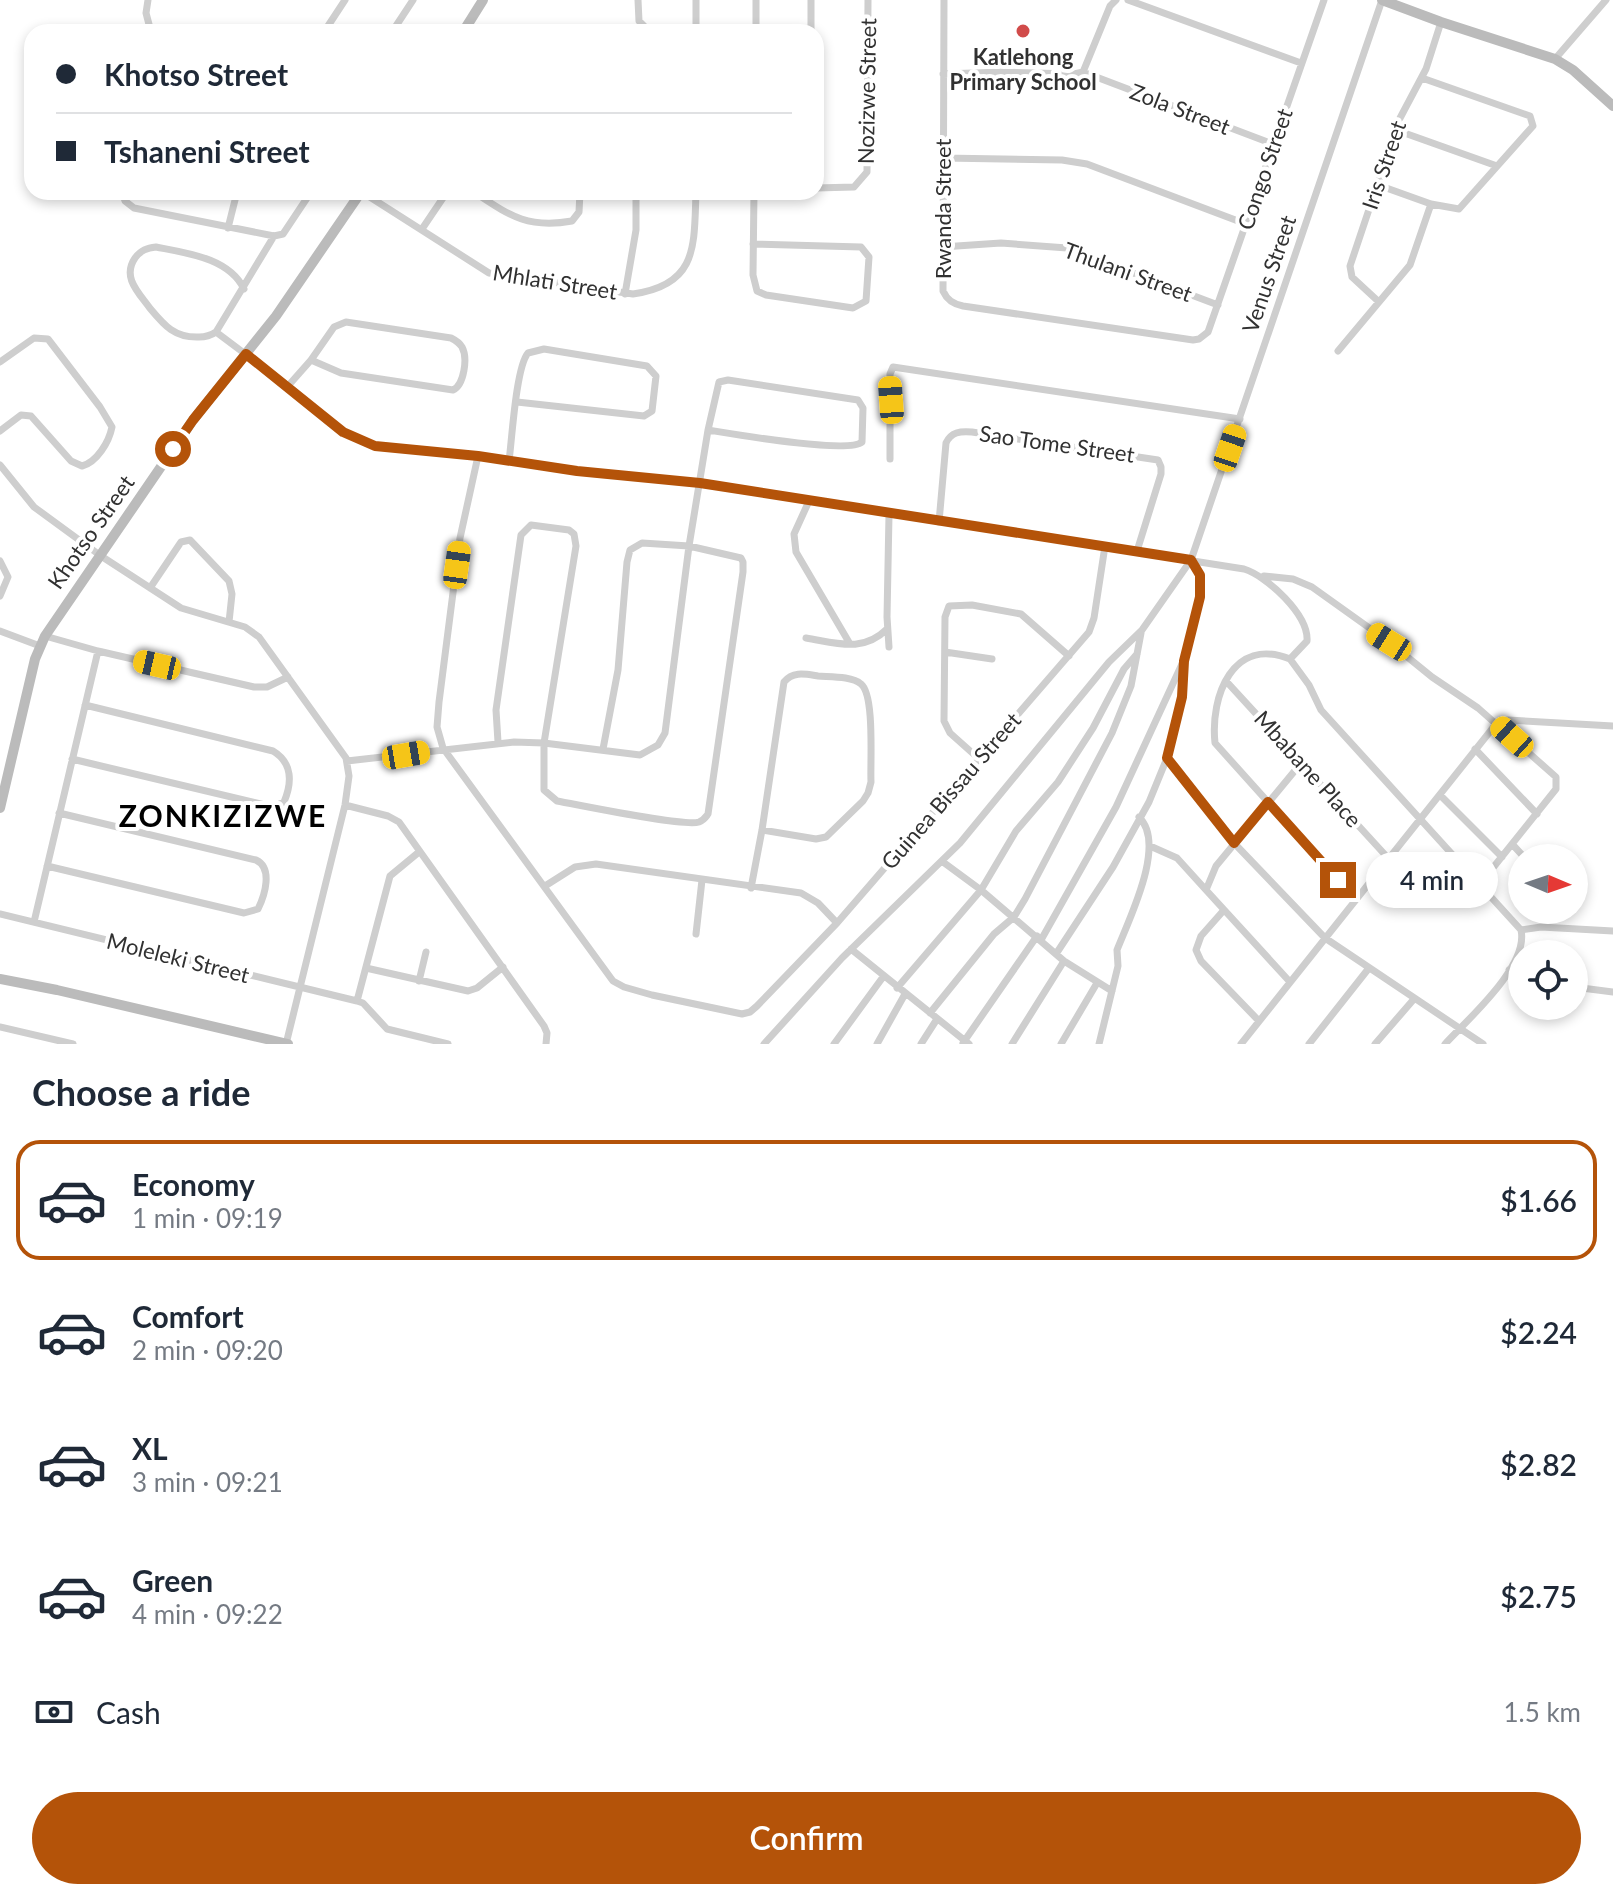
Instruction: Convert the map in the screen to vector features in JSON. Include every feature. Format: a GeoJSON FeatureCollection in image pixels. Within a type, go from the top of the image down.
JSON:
{"type":"FeatureCollection","features":[{"type":"Feature","properties":{"kind":"street"},"geometry":{"type":"LineString","coordinates":[[148,0],[146,13],[149,24]]}},
{"type":"Feature","properties":{"kind":"street"},"geometry":{"type":"LineString","coordinates":[[329,24],[345,0]]}},
{"type":"Feature","properties":{"kind":"street"},"geometry":{"type":"LineString","coordinates":[[397,24],[413,0]]}},
{"type":"Feature","properties":{"kind":"street"},"geometry":{"type":"LineString","coordinates":[[468,24],[483,0]]}},
{"type":"Feature","properties":{"kind":"street"},"geometry":{"type":"LineString","coordinates":[[638,0],[639,21],[642,24]]}},
{"type":"Feature","properties":{"kind":"street"},"geometry":{"type":"LineString","coordinates":[[696,0],[696,24]]}},
{"type":"Feature","properties":{"kind":"street"},"geometry":{"type":"LineString","coordinates":[[756,0],[756,24]]}},
{"type":"Feature","properties":{"kind":"street"},"geometry":{"type":"LineString","coordinates":[[811,0],[811,24]]}},
{"type":"Feature","properties":{"kind":"street","name":"Nozizwe Street"},"geometry":{"type":"LineString","coordinates":[[824,188],[854,187],[867,172],[868,0]]}},
{"type":"Feature","properties":{"kind":"street","name":"Rwanda Street"},"geometry":{"type":"LineString","coordinates":[[944,0],[942,247],[943,291],[949,300],[956,304],[1193,340],[1204,337]]}},
{"type":"Feature","properties":{"kind":"street"},"geometry":{"type":"LineString","coordinates":[[1083,72],[1110,6],[1116,0]]}},
{"type":"Feature","properties":{"kind":"street"},"geometry":{"type":"LineString","coordinates":[[1128,0],[1301,63]]}},
{"type":"Feature","properties":{"kind":"street","name":"Congo Street"},"geometry":{"type":"LineString","coordinates":[[1204,337],[1218,305],[1324,0]]}},
{"type":"Feature","properties":{"kind":"street"},"geometry":{"type":"LineString","coordinates":[[1382,0],[1555,59],[1610,99]]}},
{"type":"Feature","properties":{"kind":"street","name":"Venus Street"},"geometry":{"type":"LineString","coordinates":[[1191,561],[1382,0]]}},
{"type":"Feature","properties":{"kind":"street"},"geometry":{"type":"LineString","coordinates":[[1555,59],[1606,0]]}},
{"type":"Feature","properties":{"kind":"street","name":"Iris Street"},"geometry":{"type":"LineString","coordinates":[[1379,302],[1352,277],[1349,270],[1403,107],[1422,78],[1441,22]]}},
{"type":"Feature","properties":{"kind":"street","name":"Zola Street"},"geometry":{"type":"LineString","coordinates":[[943,74],[1083,72],[1273,144]]}},
{"type":"Feature","properties":{"kind":"street"},"geometry":{"type":"LineString","coordinates":[[1378,185],[1431,204],[1460,209],[1533,126],[1532,118],[1422,78]]}},
{"type":"Feature","properties":{"kind":"street"},"geometry":{"type":"LineString","coordinates":[[1396,130],[1497,166]]}},
{"type":"Feature","properties":{"kind":"street"},"geometry":{"type":"LineString","coordinates":[[943,158],[1062,160],[1087,164],[1246,224]]}},
{"type":"Feature","properties":{"kind":"street"},"geometry":{"type":"LineString","coordinates":[[125,200],[134,208],[274,236],[283,234],[306,200]]}},
{"type":"Feature","properties":{"kind":"street"},"geometry":{"type":"LineString","coordinates":[[228,228],[235,200]]}},
{"type":"Feature","properties":{"kind":"street","name":"Khotso Street"},"geometry":{"type":"LineString","coordinates":[[0,808],[42,641],[193,420],[276,316],[356,200]]}},
{"type":"Feature","properties":{"kind":"street","name":"Mhlati Street"},"geometry":{"type":"LineString","coordinates":[[374,200],[489,273],[625,294],[651,292],[667,284],[688,263],[694,245],[696,200]]}},
{"type":"Feature","properties":{"kind":"street"},"geometry":{"type":"LineString","coordinates":[[422,229],[442,200]]}},
{"type":"Feature","properties":{"kind":"street"},"geometry":{"type":"LineString","coordinates":[[486,200],[514,218],[544,223],[572,221],[579,212],[580,200]]}},
{"type":"Feature","properties":{"kind":"street"},"geometry":{"type":"LineString","coordinates":[[625,294],[636,230],[636,200]]}},
{"type":"Feature","properties":{"kind":"street"},"geometry":{"type":"LineString","coordinates":[[753,244],[861,247],[869,257],[866,301],[853,308],[760,293],[753,282],[753,244],[754,200]]}},
{"type":"Feature","properties":{"kind":"street"},"geometry":{"type":"LineString","coordinates":[[1338,351],[1410,265],[1431,204]]}},
{"type":"Feature","properties":{"kind":"street"},"geometry":{"type":"LineString","coordinates":[[244,289],[235,274],[221,265],[152,247],[145,248],[129,270],[131,280],[167,329],[190,337],[211,336],[244,289],[274,236]]}},
{"type":"Feature","properties":{"kind":"street","name":"Thulani Street"},"geometry":{"type":"LineString","coordinates":[[942,247],[1001,243],[1067,248],[1218,305]]}},
{"type":"Feature","properties":{"kind":"street"},"geometry":{"type":"LineString","coordinates":[[288,386],[311,360],[328,333],[346,322],[451,338],[464,353],[462,380],[458,389],[453,390],[341,373],[311,360]]}},
{"type":"Feature","properties":{"kind":"street"},"geometry":{"type":"LineString","coordinates":[[216,332],[336,426],[364,441],[391,448],[700,483],[889,515],[1137,551],[1244,569],[1261,576],[1293,579],[1312,587],[1497,723],[1556,777],[1556,789],[1512,844]]}},
{"type":"Feature","properties":{"kind":"street"},"geometry":{"type":"LineString","coordinates":[[0,362],[34,338],[48,339],[112,427],[108,441],[92,462],[82,466],[71,461],[48,432],[28,414],[21,415],[0,431]]}},
{"type":"Feature","properties":{"kind":"street"},"geometry":{"type":"LineString","coordinates":[[509,461],[517,402],[524,359],[536,349],[647,366],[656,376],[652,411],[644,416],[517,402]]}},
{"type":"Feature","properties":{"kind":"street"},"geometry":{"type":"LineString","coordinates":[[890,459],[890,374],[893,367],[1240,419]]}},
{"type":"Feature","properties":{"kind":"street"},"geometry":{"type":"LineString","coordinates":[[347,761],[498,742],[544,743],[640,755],[647,754],[658,745],[665,733],[689,546],[708,430],[716,388],[723,380],[858,400],[863,408],[862,442],[856,446],[818,445],[708,430]]}},
{"type":"Feature","properties":{"kind":"street","name":"Sao Tome Street"},"geometry":{"type":"LineString","coordinates":[[939,522],[946,443],[958,432],[972,432],[1158,460],[1161,474],[1137,551]]}},
{"type":"Feature","properties":{"kind":"street"},"geometry":{"type":"LineString","coordinates":[[478,456],[460,538],[437,727],[443,748],[545,886],[575,867],[596,864],[808,896],[837,923]]}},
{"type":"Feature","properties":{"kind":"street"},"geometry":{"type":"LineString","coordinates":[[0,465],[34,507],[101,556],[181,608],[250,630],[264,641],[347,761],[349,780],[287,1044],[0,979]]}},
{"type":"Feature","properties":{"kind":"street"},"geometry":{"type":"LineString","coordinates":[[809,501],[793,542],[850,644]]}},
{"type":"Feature","properties":{"kind":"street"},"geometry":{"type":"LineString","coordinates":[[889,515],[889,647]]}},
{"type":"Feature","properties":{"kind":"street"},"geometry":{"type":"LineString","coordinates":[[498,742],[496,710],[520,538],[524,529],[531,525],[569,530],[576,538],[544,743],[545,793],[557,801],[694,823],[706,816],[724,715],[744,564],[741,558],[689,546],[642,543],[630,550],[618,670],[603,749]]}},
{"type":"Feature","properties":{"kind":"street"},"geometry":{"type":"LineString","coordinates":[[150,588],[181,542],[190,540],[219,569],[230,585],[229,622]]}},
{"type":"Feature","properties":{"kind":"street","name":"Guinea Bissau Street"},"geometry":{"type":"LineString","coordinates":[[545,886],[618,985],[738,1013],[750,1012],[837,923],[1069,656],[1092,625],[1105,546]]}},
{"type":"Feature","properties":{"kind":"street"},"geometry":{"type":"LineString","coordinates":[[0,561],[8,577],[0,596]]}},
{"type":"Feature","properties":{"kind":"street"},"geometry":{"type":"LineString","coordinates":[[769,1042],[851,949],[943,862],[1109,662],[1142,630],[1191,561]]}},
{"type":"Feature","properties":{"kind":"street"},"geometry":{"type":"LineString","coordinates":[[1056,954],[1113,867],[1149,802],[1167,758],[1182,697],[1184,661],[1201,584],[1198,571],[1191,561]]}},
{"type":"Feature","properties":{"kind":"street"},"geometry":{"type":"LineString","coordinates":[[1261,576],[1281,594],[1307,632],[1307,641],[1290,659]]}},
{"type":"Feature","properties":{"kind":"street"},"geometry":{"type":"LineString","coordinates":[[978,758],[946,727],[946,611],[949,606],[959,604],[1021,614],[1069,656]]}},
{"type":"Feature","properties":{"kind":"street"},"geometry":{"type":"LineString","coordinates":[[806,638],[850,644],[871,643],[887,629]]}},
{"type":"Feature","properties":{"kind":"street"},"geometry":{"type":"LineString","coordinates":[[921,1044],[934,1016],[994,934],[1014,917],[1112,733],[1137,667],[1142,630]]}},
{"type":"Feature","properties":{"kind":"street"},"geometry":{"type":"LineString","coordinates":[[0,631],[254,687],[267,687],[288,677]]}},
{"type":"Feature","properties":{"kind":"street"},"geometry":{"type":"LineString","coordinates":[[34,922],[98,651]]}},
{"type":"Feature","properties":{"kind":"street"},"geometry":{"type":"LineString","coordinates":[[945,652],[992,659]]}},
{"type":"Feature","properties":{"kind":"street"},"geometry":{"type":"LineString","coordinates":[[897,988],[981,890],[1016,831],[1063,774],[1093,728],[1127,664],[1137,654]]}},
{"type":"Feature","properties":{"kind":"street"},"geometry":{"type":"LineString","coordinates":[[1355,899],[1215,743],[1215,713],[1226,681],[1236,665],[1251,656],[1273,654],[1290,659],[1309,685],[1321,710],[1521,930],[1522,940]]}},
{"type":"Feature","properties":{"kind":"street"},"geometry":{"type":"LineString","coordinates":[[851,949],[966,1043],[1039,938],[1116,807],[1184,661]]}},
{"type":"Feature","properties":{"kind":"street"},"geometry":{"type":"LineString","coordinates":[[751,888],[784,682],[788,677],[802,673],[858,681],[866,689],[869,703],[871,782],[868,793],[831,833],[821,839],[762,830]]}},
{"type":"Feature","properties":{"kind":"street","name":"Mbabane Place"},"geometry":{"type":"LineString","coordinates":[[1226,681],[1388,858]]}},
{"type":"Feature","properties":{"kind":"street"},"geometry":{"type":"LineString","coordinates":[[72,759],[266,806],[282,804],[289,784],[286,763],[273,751],[85,705]]}},
{"type":"Feature","properties":{"kind":"street"},"geometry":{"type":"LineString","coordinates":[[1243,1043],[1497,723],[1508,720],[1613,726]]}},
{"type":"Feature","properties":{"kind":"street"},"geometry":{"type":"LineString","coordinates":[[1475,749],[1537,814]]}},
{"type":"Feature","properties":{"kind":"street"},"geometry":{"type":"LineString","coordinates":[[1167,758],[1234,843],[1325,938],[1483,1044]]}},
{"type":"Feature","properties":{"kind":"street"},"geometry":{"type":"LineString","coordinates":[[1206,890],[1216,866],[1302,762]]}},
{"type":"Feature","properties":{"kind":"street"},"geometry":{"type":"LineString","coordinates":[[1440,795],[1502,857]]}},
{"type":"Feature","properties":{"kind":"street"},"geometry":{"type":"LineString","coordinates":[[345,805],[399,822],[545,1028],[546,1044]]}},
{"type":"Feature","properties":{"kind":"street"},"geometry":{"type":"LineString","coordinates":[[47,866],[244,913],[258,909],[262,900],[266,870],[261,862],[59,813]]}},
{"type":"Feature","properties":{"kind":"street"},"geometry":{"type":"LineString","coordinates":[[1099,1044],[1118,966],[1117,950],[1148,863],[1150,846],[1146,824],[1139,817]]}},
{"type":"Feature","properties":{"kind":"street"},"geometry":{"type":"LineString","coordinates":[[1150,846],[1177,858],[1290,982]]}},
{"type":"Feature","properties":{"kind":"street"},"geometry":{"type":"LineString","coordinates":[[1480,884],[1508,849]]}},
{"type":"Feature","properties":{"kind":"street"},"geometry":{"type":"LineString","coordinates":[[419,852],[390,876],[357,1001],[363,1003],[387,1029],[448,1044]]}},
{"type":"Feature","properties":{"kind":"street"},"geometry":{"type":"LineString","coordinates":[[943,862],[1064,961],[1112,991]]}},
{"type":"Feature","properties":{"kind":"street"},"geometry":{"type":"LineString","coordinates":[[696,934],[702,880]]}},
{"type":"Feature","properties":{"kind":"street"},"geometry":{"type":"LineString","coordinates":[[1224,910],[1201,936],[1196,950],[1201,961],[1259,1021]]}},
{"type":"Feature","properties":{"kind":"street","name":"Moleleki Street"},"geometry":{"type":"LineString","coordinates":[[0,914],[357,1001]]}},
{"type":"Feature","properties":{"kind":"street"},"geometry":{"type":"LineString","coordinates":[[1521,930],[1541,927],[1613,931]]}},
{"type":"Feature","properties":{"kind":"street"},"geometry":{"type":"LineString","coordinates":[[419,981],[426,952]]}},
{"type":"Feature","properties":{"kind":"street"},"geometry":{"type":"LineString","coordinates":[[1012,1044],[1064,961]]}},
{"type":"Feature","properties":{"kind":"street"},"geometry":{"type":"LineString","coordinates":[[366,968],[468,991],[477,988],[503,967]]}},
{"type":"Feature","properties":{"kind":"street"},"geometry":{"type":"LineString","coordinates":[[1309,1044],[1369,968]]}},
{"type":"Feature","properties":{"kind":"street"},"geometry":{"type":"LineString","coordinates":[[1445,1044],[1491,995],[1508,971]]}},
{"type":"Feature","properties":{"kind":"street"},"geometry":{"type":"LineString","coordinates":[[834,1044],[883,977]]}},
{"type":"Feature","properties":{"kind":"street"},"geometry":{"type":"LineString","coordinates":[[1061,1044],[1097,983]]}},
{"type":"Feature","properties":{"kind":"street"},"geometry":{"type":"LineString","coordinates":[[1588,989],[1613,992]]}},
{"type":"Feature","properties":{"kind":"street"},"geometry":{"type":"LineString","coordinates":[[877,1044],[905,994]]}},
{"type":"Feature","properties":{"kind":"street"},"geometry":{"type":"LineString","coordinates":[[1375,1044],[1414,999]]}},
{"type":"Feature","properties":{"kind":"street"},"geometry":{"type":"LineString","coordinates":[[0,1027],[73,1044]]}},
{"type":"Feature","properties":{"kind":"place","name":"Katlehong Primary School"},"geometry":{"type":"Point","coordinates":[1023,31]}},
{"type":"Feature","properties":{"kind":"district","name":"ZONKIZIZWE"},"geometry":{"type":"Point","coordinates":[223,817]}},
{"type":"Feature","properties":{"kind":"route"},"geometry":{"type":"LineString","coordinates":[[173,449],[246,354],[343,432],[375,446],[700,483],[1191,560],[1200,575],[1200,597],[1184,661],[1182,697],[1167,758],[1234,843],[1268,802],[1338,880]]}}]}
